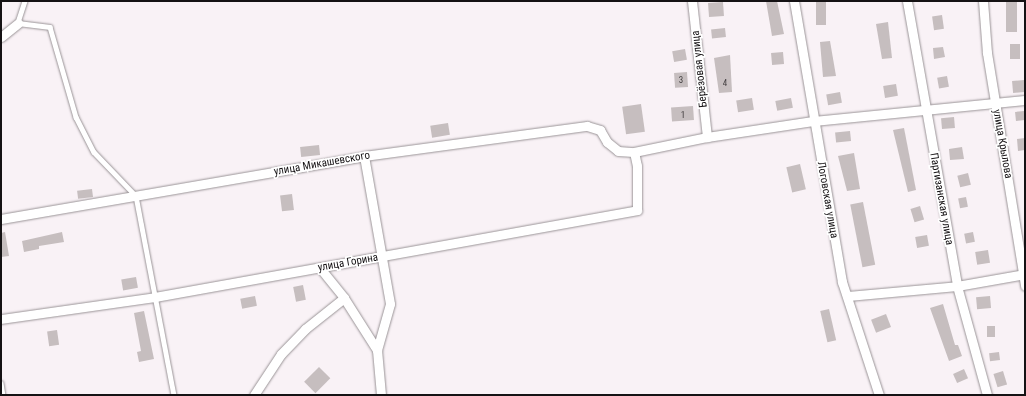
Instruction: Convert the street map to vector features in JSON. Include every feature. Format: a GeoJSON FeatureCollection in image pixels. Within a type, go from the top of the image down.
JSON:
{"type":"FeatureCollection","features":[{"type":"Feature","properties":{"kind":"street","name":"Берёзовая улица"},"geometry":{"type":"LineString","coordinates":[[692,1],[707,137]]}},
{"type":"Feature","properties":{"kind":"street","name":"Логовская улица"},"geometry":{"type":"LineString","coordinates":[[794,1],[813,121],[842,282],[848,296],[862,347],[879,395]]}},
{"type":"Feature","properties":{"kind":"street","name":"Партизанская улица"},"geometry":{"type":"LineString","coordinates":[[907,1],[957,286],[987,395]]}},
{"type":"Feature","properties":{"kind":"street","name":"улица Крылова"},"geometry":{"type":"LineString","coordinates":[[983,1],[987,53],[1025,286]]}},
{"type":"Feature","properties":{"kind":"street"},"geometry":{"type":"LineString","coordinates":[[1,37],[18,24]]}},
{"type":"Feature","properties":{"kind":"street"},"geometry":{"type":"LineString","coordinates":[[634,152],[707,137],[813,121],[1025,100]]}},
{"type":"Feature","properties":{"kind":"street","name":"улица Микашевского"},"geometry":{"type":"LineString","coordinates":[[1,219],[364,156],[587,126],[600,130],[607,142],[618,151],[634,152]]}},
{"type":"Feature","properties":{"kind":"street","name":"улица Горина"},"geometry":{"type":"LineString","coordinates":[[1,319],[155,297],[637,210],[637,166],[634,152]]}},
{"type":"Feature","properties":{"kind":"street"},"geometry":{"type":"LineString","coordinates":[[364,156],[390,304],[377,350],[381,395]]}},
{"type":"Feature","properties":{"kind":"street"},"geometry":{"type":"LineString","coordinates":[[320,268],[344,298],[377,350]]}},
{"type":"Feature","properties":{"kind":"street"},"geometry":{"type":"LineString","coordinates":[[848,296],[957,286],[1024,274]]}},
{"type":"Feature","properties":{"kind":"street"},"geometry":{"type":"LineString","coordinates":[[254,395],[281,354],[305,329],[344,298]]}},
{"type":"Feature","properties":{"kind":"lane"},"geometry":{"type":"LineString","coordinates":[[24,1],[18,24],[50,27],[76,118],[94,152],[136,196],[174,395]]}},
{"type":"Feature","properties":{"kind":"lane"},"geometry":{"type":"LineString","coordinates":[[1,383],[3,395]]}},
{"type":"Feature","properties":{"kind":"building"},"geometry":{"type":"Polygon","coordinates":[[[766,1],[777,1],[784,34],[772,36],[766,1]]]}},
{"type":"Feature","properties":{"kind":"building"},"geometry":{"type":"Polygon","coordinates":[[[816,1],[826,1],[826,25],[816,25],[816,1]]]}},
{"type":"Feature","properties":{"kind":"building"},"geometry":{"type":"Polygon","coordinates":[[[1006,1],[1017,1],[1017,32],[1006,32],[1006,1]]]}},
{"type":"Feature","properties":{"kind":"building"},"geometry":{"type":"Polygon","coordinates":[[[723,2],[724,16],[709,17],[708,3],[723,2]]]}},
{"type":"Feature","properties":{"kind":"building"},"geometry":{"type":"Polygon","coordinates":[[[942,15],[944,29],[934,30],[932,16],[942,15]]]}},
{"type":"Feature","properties":{"kind":"building"},"geometry":{"type":"Polygon","coordinates":[[[888,22],[892,58],[882,59],[876,24],[888,22]]]}},
{"type":"Feature","properties":{"kind":"building"},"geometry":{"type":"Polygon","coordinates":[[[725,28],[726,37],[712,38],[711,29],[725,28]]]}},
{"type":"Feature","properties":{"kind":"building"},"geometry":{"type":"Polygon","coordinates":[[[830,41],[836,76],[823,77],[820,42],[830,41]]]}},
{"type":"Feature","properties":{"kind":"building"},"geometry":{"type":"Polygon","coordinates":[[[1010,44],[1020,44],[1020,59],[1010,59],[1010,44]]]}},
{"type":"Feature","properties":{"kind":"building"},"geometry":{"type":"Polygon","coordinates":[[[943,47],[945,57],[934,59],[933,48],[943,47]]]}},
{"type":"Feature","properties":{"kind":"building"},"geometry":{"type":"Polygon","coordinates":[[[685,49],[687,60],[674,62],[672,51],[685,49]]]}},
{"type":"Feature","properties":{"kind":"building"},"geometry":{"type":"Polygon","coordinates":[[[783,52],[784,64],[772,65],[771,53],[783,52]]]}},
{"type":"Feature","properties":{"kind":"building"},"geometry":{"type":"Polygon","coordinates":[[[730,55],[732,92],[719,93],[714,58],[730,55]]]}},
{"type":"Feature","properties":{"kind":"building"},"geometry":{"type":"Polygon","coordinates":[[[687,72],[688,87],[675,88],[674,73],[687,72]]]}},
{"type":"Feature","properties":{"kind":"building"},"geometry":{"type":"Polygon","coordinates":[[[947,76],[949,87],[939,89],[937,78],[947,76]]]}},
{"type":"Feature","properties":{"kind":"building"},"geometry":{"type":"Polygon","coordinates":[[[1024,80],[1025,92],[1013,93],[1012,81],[1024,80]]]}},
{"type":"Feature","properties":{"kind":"building"},"geometry":{"type":"Polygon","coordinates":[[[896,84],[898,96],[885,98],[883,86],[896,84]]]}},
{"type":"Feature","properties":{"kind":"building"},"geometry":{"type":"Polygon","coordinates":[[[840,92],[842,103],[828,105],[826,94],[840,92]]]}},
{"type":"Feature","properties":{"kind":"building"},"geometry":{"type":"Polygon","coordinates":[[[752,98],[754,110],[738,112],[736,101],[752,98]]]}},
{"type":"Feature","properties":{"kind":"building"},"geometry":{"type":"Polygon","coordinates":[[[791,98],[793,108],[777,111],[775,101],[791,98]]]}},
{"type":"Feature","properties":{"kind":"building"},"geometry":{"type":"Polygon","coordinates":[[[641,104],[645,132],[626,134],[622,107],[641,104]]]}},
{"type":"Feature","properties":{"kind":"building"},"geometry":{"type":"Polygon","coordinates":[[[693,106],[694,120],[672,122],[671,108],[693,106]]]}},
{"type":"Feature","properties":{"kind":"building"},"geometry":{"type":"Polygon","coordinates":[[[1024,111],[1025,120],[1016,121],[1015,112],[1024,111]]]}},
{"type":"Feature","properties":{"kind":"building"},"geometry":{"type":"Polygon","coordinates":[[[954,117],[955,128],[942,129],[941,118],[954,117]]]}},
{"type":"Feature","properties":{"kind":"building"},"geometry":{"type":"Polygon","coordinates":[[[448,123],[450,135],[432,138],[430,126],[448,123]]]}},
{"type":"Feature","properties":{"kind":"building"},"geometry":{"type":"Polygon","coordinates":[[[904,128],[916,190],[908,192],[893,130],[904,128]]]}},
{"type":"Feature","properties":{"kind":"building"},"geometry":{"type":"Polygon","coordinates":[[[850,131],[851,141],[836,143],[835,133],[850,131]]]}},
{"type":"Feature","properties":{"kind":"building"},"geometry":{"type":"Polygon","coordinates":[[[1025,138],[1025,150],[1018,151],[1017,139],[1025,138]]]}},
{"type":"Feature","properties":{"kind":"building"},"geometry":{"type":"Polygon","coordinates":[[[319,145],[320,155],[301,157],[300,147],[319,145]]]}},
{"type":"Feature","properties":{"kind":"building"},"geometry":{"type":"Polygon","coordinates":[[[962,147],[964,159],[950,160],[949,149],[962,147]]]}},
{"type":"Feature","properties":{"kind":"building"},"geometry":{"type":"Polygon","coordinates":[[[854,153],[860,189],[847,191],[838,156],[854,153]]]}},
{"type":"Feature","properties":{"kind":"building"},"geometry":{"type":"Polygon","coordinates":[[[800,164],[806,189],[792,192],[786,167],[800,164]]]}},
{"type":"Feature","properties":{"kind":"building"},"geometry":{"type":"Polygon","coordinates":[[[968,173],[971,185],[960,187],[957,176],[968,173]]]}},
{"type":"Feature","properties":{"kind":"building"},"geometry":{"type":"Polygon","coordinates":[[[92,189],[93,197],[78,199],[77,191],[92,189]]]}},
{"type":"Feature","properties":{"kind":"building"},"geometry":{"type":"Polygon","coordinates":[[[292,194],[294,210],[282,211],[280,195],[292,194]]]}},
{"type":"Feature","properties":{"kind":"building"},"geometry":{"type":"Polygon","coordinates":[[[966,197],[968,207],[960,208],[958,199],[966,197]]]}},
{"type":"Feature","properties":{"kind":"building"},"geometry":{"type":"Polygon","coordinates":[[[863,202],[875,265],[862,267],[850,204],[863,202]]]}},
{"type":"Feature","properties":{"kind":"building"},"geometry":{"type":"Polygon","coordinates":[[[920,206],[924,219],[915,222],[910,209],[920,206]]]}},
{"type":"Feature","properties":{"kind":"building"},"geometry":{"type":"Polygon","coordinates":[[[5,232],[9,256],[1,257],[1,233],[5,232]]]}},
{"type":"Feature","properties":{"kind":"building"},"geometry":{"type":"Polygon","coordinates":[[[62,232],[64,242],[39,246],[39,249],[24,252],[22,241],[62,232]]]}},
{"type":"Feature","properties":{"kind":"building"},"geometry":{"type":"Polygon","coordinates":[[[973,232],[975,242],[966,244],[964,234],[973,232]]]}},
{"type":"Feature","properties":{"kind":"building"},"geometry":{"type":"Polygon","coordinates":[[[927,235],[929,246],[917,248],[915,237],[927,235]]]}},
{"type":"Feature","properties":{"kind":"building"},"geometry":{"type":"Polygon","coordinates":[[[988,250],[990,263],[977,265],[975,252],[988,250]]]}},
{"type":"Feature","properties":{"kind":"building"},"geometry":{"type":"Polygon","coordinates":[[[136,277],[138,288],[123,290],[121,280],[136,277]]]}},
{"type":"Feature","properties":{"kind":"building"},"geometry":{"type":"Polygon","coordinates":[[[303,285],[306,300],[296,302],[293,287],[303,285]]]}},
{"type":"Feature","properties":{"kind":"building"},"geometry":{"type":"Polygon","coordinates":[[[255,296],[257,306],[242,309],[240,299],[255,296]]]}},
{"type":"Feature","properties":{"kind":"building"},"geometry":{"type":"Polygon","coordinates":[[[990,296],[991,308],[977,309],[976,297],[990,296]]]}},
{"type":"Feature","properties":{"kind":"building"},"geometry":{"type":"Polygon","coordinates":[[[943,304],[955,345],[958,345],[962,356],[949,361],[930,308],[943,304]]]}},
{"type":"Feature","properties":{"kind":"building"},"geometry":{"type":"Polygon","coordinates":[[[829,309],[836,340],[827,342],[820,311],[829,309]]]}},
{"type":"Feature","properties":{"kind":"building"},"geometry":{"type":"Polygon","coordinates":[[[144,311],[154,359],[139,362],[137,352],[141,351],[134,313],[144,311]]]}},
{"type":"Feature","properties":{"kind":"building"},"geometry":{"type":"Polygon","coordinates":[[[886,314],[891,327],[876,333],[871,320],[886,314]]]}},
{"type":"Feature","properties":{"kind":"building"},"geometry":{"type":"Polygon","coordinates":[[[987,326],[995,326],[995,337],[987,337],[987,326]]]}},
{"type":"Feature","properties":{"kind":"building"},"geometry":{"type":"Polygon","coordinates":[[[57,330],[59,345],[49,346],[47,331],[57,330]]]}},
{"type":"Feature","properties":{"kind":"building"},"geometry":{"type":"Polygon","coordinates":[[[999,352],[1000,360],[990,361],[989,353],[999,352]]]}},
{"type":"Feature","properties":{"kind":"building"},"geometry":{"type":"Polygon","coordinates":[[[319,367],[330,378],[315,393],[304,382],[319,367]]]}},
{"type":"Feature","properties":{"kind":"building"},"geometry":{"type":"Polygon","coordinates":[[[964,369],[968,378],[957,383],[953,374],[964,369]]]}},
{"type":"Feature","properties":{"kind":"building"},"geometry":{"type":"Polygon","coordinates":[[[1003,371],[1007,384],[998,387],[993,374],[1003,371]]]}}]}
